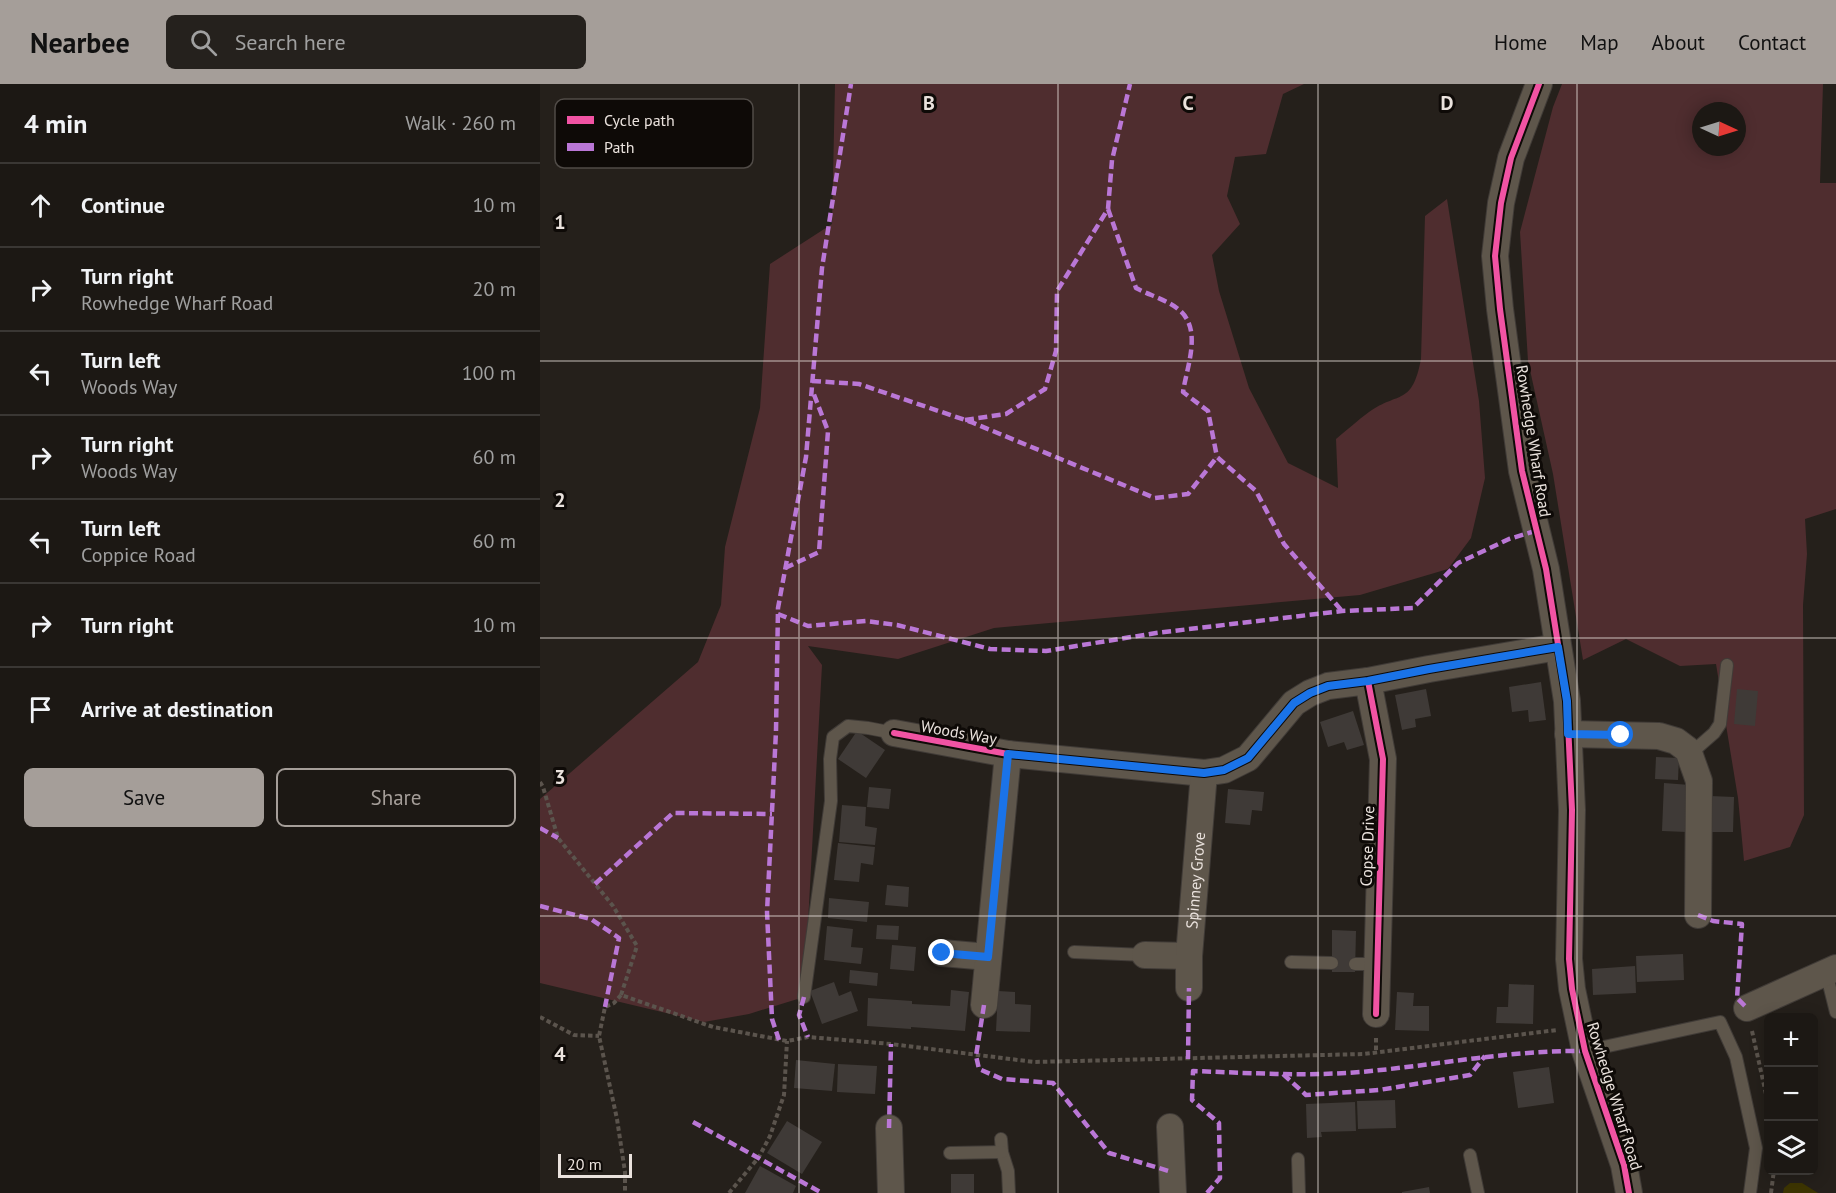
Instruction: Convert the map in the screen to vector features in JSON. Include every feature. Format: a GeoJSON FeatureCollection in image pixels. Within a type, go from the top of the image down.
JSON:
{"type":"FeatureCollection","features":[{"type":"Feature","properties":{"kind":"street","name":"Rowhedge Wharf Road"},"geometry":{"type":"LineString","coordinates":[[1539,84],[1512,158],[1501,203],[1495,256],[1522,471],[1546,569],[1567,701],[1572,810],[1569,959],[1578,1028],[1624,1165],[1629,1193]]}},
{"type":"Feature","properties":{"kind":"street","name":"Woods Way"},"geometry":{"type":"LineString","coordinates":[[894,733],[1008,754],[1204,773],[1224,770],[1248,758],[1294,703],[1328,686],[1558,647]]}},
{"type":"Feature","properties":{"kind":"street","name":"Copse Drive"},"geometry":{"type":"LineString","coordinates":[[1368,681],[1383,759],[1366,964],[1376,1014]]}},
{"type":"Feature","properties":{"kind":"street"},"geometry":{"type":"LineString","coordinates":[[1568,734],[1659,736],[1676,741],[1690,754],[1699,781],[1698,915]]}},
{"type":"Feature","properties":{"kind":"street"},"geometry":{"type":"LineString","coordinates":[[984,1005],[1008,754]]}},
{"type":"Feature","properties":{"kind":"street","name":"Spinney Grove"},"geometry":{"type":"LineString","coordinates":[[1189,988],[1189,956],[1204,773]]}},
{"type":"Feature","properties":{"kind":"street"},"geometry":{"type":"LineString","coordinates":[[942,953],[988,957]]}},
{"type":"Feature","properties":{"kind":"street"},"geometry":{"type":"LineString","coordinates":[[1145,955],[1189,956]]}},
{"type":"Feature","properties":{"kind":"street"},"geometry":{"type":"LineString","coordinates":[[1747,1008],[1831,970]]}},
{"type":"Feature","properties":{"kind":"street"},"geometry":{"type":"LineString","coordinates":[[1170,1127],[1173,1193]]}},
{"type":"Feature","properties":{"kind":"street"},"geometry":{"type":"LineString","coordinates":[[889,1128],[891,1193]]}},
{"type":"Feature","properties":{"kind":"lane"},"geometry":{"type":"LineString","coordinates":[[1690,754],[1720,724],[1727,665]]}},
{"type":"Feature","properties":{"kind":"lane","name":"Woods Way"},"geometry":{"type":"LineString","coordinates":[[804,997],[831,801],[830,759],[833,737],[848,726],[894,733]]}},
{"type":"Feature","properties":{"kind":"lane"},"geometry":{"type":"LineString","coordinates":[[1074,951],[1145,955]]}},
{"type":"Feature","properties":{"kind":"lane"},"geometry":{"type":"LineString","coordinates":[[1291,962],[1332,963]]}},
{"type":"Feature","properties":{"kind":"lane"},"geometry":{"type":"LineString","coordinates":[[1831,970],[1836,1012]]}},
{"type":"Feature","properties":{"kind":"lane"},"geometry":{"type":"LineString","coordinates":[[1585,1051],[1720,1022],[1736,1057],[1755,1148],[1750,1193]]}},
{"type":"Feature","properties":{"kind":"lane"},"geometry":{"type":"LineString","coordinates":[[1001,1139],[1002,1152],[1008,1171],[1009,1193]]}},
{"type":"Feature","properties":{"kind":"lane"},"geometry":{"type":"LineString","coordinates":[[950,1154],[1002,1152]]}},
{"type":"Feature","properties":{"kind":"lane"},"geometry":{"type":"LineString","coordinates":[[1470,1155],[1478,1193]]}},
{"type":"Feature","properties":{"kind":"lane"},"geometry":{"type":"LineString","coordinates":[[1298,1159],[1299,1193]]}},
{"type":"Feature","properties":{"kind":"path"},"geometry":{"type":"LineString","coordinates":[[621,995],[614,1003],[605,1007],[599,1036],[617,1119],[625,1172],[625,1193]]}},
{"type":"Feature","properties":{"kind":"path"},"geometry":{"type":"LineString","coordinates":[[1747,1008],[1764,1085]]}},
{"type":"Feature","properties":{"kind":"path"},"geometry":{"type":"LineString","coordinates":[[540,1017],[574,1035],[599,1036]]}},
{"type":"Feature","properties":{"kind":"path"},"geometry":{"type":"LineString","coordinates":[[729,1193],[759,1157],[770,1136],[784,1095],[787,1041]]}},
{"type":"Feature","properties":{"kind":"path"},"geometry":{"type":"LineString","coordinates":[[1771,1193],[1773,1175]]}},
{"type":"Feature","properties":{"kind":"shaded area"},"geometry":{"type":"Polygon","coordinates":[[[835,84],[1304,84],[1283,94],[1266,154],[1235,157],[1227,196],[1240,224],[1212,255],[1219,291],[1249,388],[1288,463],[1338,488],[1336,439],[1369,412],[1409,391],[1417,374],[1421,359],[1425,216],[1447,199],[1479,401],[1485,478],[1471,538],[1448,569],[1360,595],[994,628],[898,659],[808,646],[822,665],[804,997],[749,1014],[704,1022],[540,983],[540,799],[698,662],[721,605],[725,547],[760,408],[770,264],[832,224],[835,84]]]}},
{"type":"Feature","properties":{"kind":"shaded area"},"geometry":{"type":"Polygon","coordinates":[[[1562,84],[1823,84],[1820,183],[1836,183],[1836,509],[1805,519],[1807,554],[1803,605],[1804,815],[1790,847],[1744,861],[1738,798],[1716,664],[1680,666],[1626,639],[1583,660],[1553,474],[1528,361],[1520,232],[1553,107],[1562,84]]]}},
{"type":"Feature","properties":{"kind":"shaded area"},"geometry":{"type":"Polygon","coordinates":[[[1790,1183],[1802,1183],[1818,1193],[1783,1193],[1784,1188],[1790,1183]]]}},
{"type":"Feature","properties":{"kind":"building"},"geometry":{"type":"Polygon","coordinates":[[[1541,682],[1546,720],[1529,722],[1528,710],[1512,712],[1509,687],[1541,682]]]}},
{"type":"Feature","properties":{"kind":"building"},"geometry":{"type":"Polygon","coordinates":[[[1426,689],[1431,716],[1415,719],[1416,727],[1402,730],[1395,695],[1426,689]]]}},
{"type":"Feature","properties":{"kind":"building"},"geometry":{"type":"Polygon","coordinates":[[[1737,689],[1758,691],[1755,726],[1734,724],[1737,689]]]}},
{"type":"Feature","properties":{"kind":"building"},"geometry":{"type":"Polygon","coordinates":[[[1353,711],[1364,745],[1347,750],[1344,742],[1328,747],[1320,722],[1353,711]]]}},
{"type":"Feature","properties":{"kind":"building"},"geometry":{"type":"Polygon","coordinates":[[[857,731],[885,750],[866,778],[838,759],[857,731]]]}},
{"type":"Feature","properties":{"kind":"building"},"geometry":{"type":"Polygon","coordinates":[[[1656,757],[1679,758],[1678,780],[1655,779],[1656,757]]]}},
{"type":"Feature","properties":{"kind":"building"},"geometry":{"type":"Polygon","coordinates":[[[1664,783],[1690,785],[1687,832],[1662,831],[1664,783]]]}},
{"type":"Feature","properties":{"kind":"building"},"geometry":{"type":"Polygon","coordinates":[[[869,787],[891,789],[889,809],[867,807],[869,787]]]}},
{"type":"Feature","properties":{"kind":"building"},"geometry":{"type":"Polygon","coordinates":[[[1228,789],[1264,792],[1262,811],[1252,810],[1250,825],[1225,823],[1228,789]]]}},
{"type":"Feature","properties":{"kind":"building"},"geometry":{"type":"Polygon","coordinates":[[[1710,796],[1734,797],[1733,832],[1708,832],[1710,796]]]}},
{"type":"Feature","properties":{"kind":"building"},"geometry":{"type":"Polygon","coordinates":[[[842,805],[866,807],[865,826],[877,828],[875,845],[839,842],[842,805]]]}},
{"type":"Feature","properties":{"kind":"building"},"geometry":{"type":"Polygon","coordinates":[[[838,843],[875,847],[873,865],[861,863],[859,882],[834,880],[838,843]]]}},
{"type":"Feature","properties":{"kind":"building"},"geometry":{"type":"Polygon","coordinates":[[[887,885],[909,887],[908,907],[885,905],[887,885]]]}},
{"type":"Feature","properties":{"kind":"building"},"geometry":{"type":"Polygon","coordinates":[[[829,898],[869,902],[867,922],[828,918],[829,898]]]}},
{"type":"Feature","properties":{"kind":"building"},"geometry":{"type":"Polygon","coordinates":[[[877,925],[899,926],[898,940],[876,939],[877,925]]]}},
{"type":"Feature","properties":{"kind":"building"},"geometry":{"type":"Polygon","coordinates":[[[827,926],[853,929],[851,947],[863,948],[861,964],[824,960],[827,926]]]}},
{"type":"Feature","properties":{"kind":"building"},"geometry":{"type":"Polygon","coordinates":[[[1332,930],[1356,931],[1355,972],[1332,972],[1332,930]]]}},
{"type":"Feature","properties":{"kind":"building"},"geometry":{"type":"Polygon","coordinates":[[[892,945],[916,947],[914,971],[890,969],[892,945]]]}},
{"type":"Feature","properties":{"kind":"building"},"geometry":{"type":"Polygon","coordinates":[[[1683,954],[1684,980],[1637,982],[1636,956],[1683,954]]]}},
{"type":"Feature","properties":{"kind":"building"},"geometry":{"type":"Polygon","coordinates":[[[1635,966],[1636,993],[1593,995],[1592,969],[1635,966]]]}},
{"type":"Feature","properties":{"kind":"building"},"geometry":{"type":"Polygon","coordinates":[[[850,970],[878,973],[877,986],[849,983],[850,970]]]}},
{"type":"Feature","properties":{"kind":"building"},"geometry":{"type":"Polygon","coordinates":[[[834,982],[839,996],[851,991],[858,1011],[822,1024],[810,991],[834,982]]]}},
{"type":"Feature","properties":{"kind":"building"},"geometry":{"type":"Polygon","coordinates":[[[1509,984],[1534,985],[1533,1024],[1496,1023],[1497,1007],[1508,1007],[1509,984]]]}},
{"type":"Feature","properties":{"kind":"building"},"geometry":{"type":"Polygon","coordinates":[[[951,990],[969,992],[965,1031],[867,1026],[868,998],[950,1006],[951,990]]]}},
{"type":"Feature","properties":{"kind":"building"},"geometry":{"type":"Polygon","coordinates":[[[998,991],[1015,992],[1015,1004],[1031,1005],[1030,1032],[996,1031],[998,991]]]}},
{"type":"Feature","properties":{"kind":"building"},"geometry":{"type":"Polygon","coordinates":[[[1397,992],[1414,993],[1413,1006],[1429,1006],[1429,1031],[1395,1030],[1397,992]]]}},
{"type":"Feature","properties":{"kind":"building"},"geometry":{"type":"Polygon","coordinates":[[[796,1060],[835,1064],[832,1091],[794,1088],[796,1060]]]}},
{"type":"Feature","properties":{"kind":"building"},"geometry":{"type":"Polygon","coordinates":[[[838,1064],[877,1066],[875,1094],[837,1092],[838,1064]]]}},
{"type":"Feature","properties":{"kind":"building"},"geometry":{"type":"Polygon","coordinates":[[[1549,1067],[1554,1103],[1518,1108],[1513,1072],[1549,1067]]]}},
{"type":"Feature","properties":{"kind":"building"},"geometry":{"type":"Polygon","coordinates":[[[1395,1100],[1396,1128],[1358,1129],[1357,1101],[1395,1100]]]}},
{"type":"Feature","properties":{"kind":"building"},"geometry":{"type":"Polygon","coordinates":[[[1355,1102],[1356,1131],[1321,1132],[1322,1137],[1307,1138],[1306,1104],[1355,1102]]]}},
{"type":"Feature","properties":{"kind":"building"},"geometry":{"type":"Polygon","coordinates":[[[787,1121],[822,1142],[802,1174],[767,1153],[787,1121]]]}},
{"type":"Feature","properties":{"kind":"building"},"geometry":{"type":"Polygon","coordinates":[[[760,1166],[796,1186],[793,1193],[745,1193],[760,1166]]]}},
{"type":"Feature","properties":{"kind":"building"},"geometry":{"type":"Polygon","coordinates":[[[951,1174],[974,1174],[974,1193],[951,1193],[951,1174]]]}},
{"type":"Feature","properties":{"kind":"building"},"geometry":{"type":"Polygon","coordinates":[[[1429,1187],[1430,1193],[1402,1193],[1402,1192],[1429,1187]]]}},
{"type":"Feature","properties":{"kind":"marked path"},"geometry":{"type":"LineString","coordinates":[[779,1040],[772,1019],[767,912],[776,731],[778,608],[806,457],[822,268],[851,84]]}},
{"type":"Feature","properties":{"kind":"marked path"},"geometry":{"type":"LineString","coordinates":[[965,420],[1006,414],[1045,389],[1056,351],[1057,291],[1108,209],[1112,160],[1130,84]]}},
{"type":"Feature","properties":{"kind":"marked path"},"geometry":{"type":"LineString","coordinates":[[1108,209],[1136,288],[1174,306],[1186,317],[1190,326],[1192,337],[1190,359],[1183,392],[1208,411],[1217,457]]}},
{"type":"Feature","properties":{"kind":"marked path"},"geometry":{"type":"LineString","coordinates":[[812,381],[859,384],[971,422],[1155,498],[1188,494],[1217,457],[1256,491],[1284,544],[1342,611]]}},
{"type":"Feature","properties":{"kind":"marked path"},"geometry":{"type":"LineString","coordinates":[[785,568],[819,552],[828,431],[813,392]]}},
{"type":"Feature","properties":{"kind":"marked path"},"geometry":{"type":"LineString","coordinates":[[778,614],[808,626],[866,621],[897,625],[990,649],[1046,651],[1156,633],[1342,611],[1413,608],[1458,563],[1509,539],[1535,531]]}},
{"type":"Feature","properties":{"kind":"marked path"},"geometry":{"type":"LineString","coordinates":[[595,884],[673,813],[772,814]]}},
{"type":"Feature","properties":{"kind":"marked path"},"geometry":{"type":"LineString","coordinates":[[540,828],[558,838]]}},
{"type":"Feature","properties":{"kind":"marked path"},"geometry":{"type":"LineString","coordinates":[[540,906],[591,919],[619,938],[605,1007]]}},
{"type":"Feature","properties":{"kind":"marked path"},"geometry":{"type":"LineString","coordinates":[[1698,915],[1713,921],[1742,924],[1737,998],[1747,1008]]}},
{"type":"Feature","properties":{"kind":"marked path"},"geometry":{"type":"LineString","coordinates":[[1188,1059],[1189,988]]}},
{"type":"Feature","properties":{"kind":"marked path"},"geometry":{"type":"LineString","coordinates":[[804,997],[799,1015],[808,1037]]}},
{"type":"Feature","properties":{"kind":"marked path"},"geometry":{"type":"LineString","coordinates":[[984,1005],[976,1056],[979,1069],[1002,1079],[1053,1083],[1109,1153],[1172,1172]]}},
{"type":"Feature","properties":{"kind":"marked path"},"geometry":{"type":"LineString","coordinates":[[889,1128],[891,1044]]}},
{"type":"Feature","properties":{"kind":"marked path"},"geometry":{"type":"LineString","coordinates":[[1207,1193],[1220,1178],[1219,1123],[1192,1100],[1193,1071],[1282,1074],[1349,1073],[1504,1055],[1585,1051]]}},
{"type":"Feature","properties":{"kind":"marked path"},"geometry":{"type":"LineString","coordinates":[[1283,1074],[1306,1095],[1379,1090],[1470,1075],[1485,1056]]}},
{"type":"Feature","properties":{"kind":"marked path"},"geometry":{"type":"LineString","coordinates":[[693,1122],[822,1193]]}},
{"type":"Feature","properties":{"kind":"cycle path"},"geometry":{"type":"LineString","coordinates":[[1539,84],[1511,158],[1501,203],[1495,256],[1522,471],[1546,569],[1567,701],[1572,810],[1569,959],[1572,989],[1585,1051],[1624,1165],[1629,1193]]}},
{"type":"Feature","properties":{"kind":"cycle path"},"geometry":{"type":"LineString","coordinates":[[894,733],[1008,754],[1204,773],[1224,770],[1248,758],[1294,703],[1328,686],[1558,647]]}},
{"type":"Feature","properties":{"kind":"cycle path"},"geometry":{"type":"LineString","coordinates":[[1368,681],[1383,759],[1376,1014]]}},
{"type":"Feature","properties":{"kind":"route"},"geometry":{"type":"LineString","coordinates":[[942,953],[988,957],[1008,754],[1204,773],[1224,770],[1248,758],[1294,703],[1328,686],[1558,647],[1567,701],[1568,734],[1621,735]]}}]}
